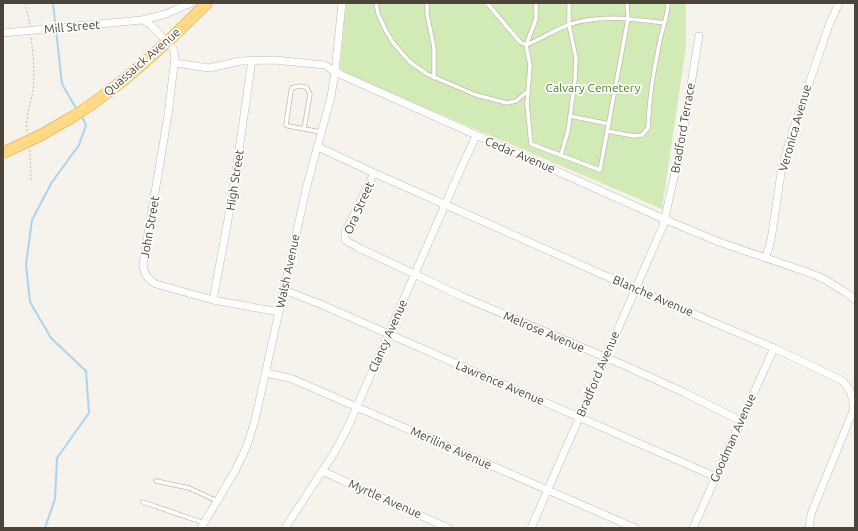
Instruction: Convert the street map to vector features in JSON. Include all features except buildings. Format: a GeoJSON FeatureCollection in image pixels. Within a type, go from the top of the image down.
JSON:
{"type":"FeatureCollection","features":[{"type":"Feature","properties":{"kind":"highway","name":"Quassaick Avenue"},"geometry":{"type":"LineString","coordinates":[[3,153],[35,138],[74,116],[103,97],[141,67],[207,3]]}},
{"type":"Feature","properties":{"kind":"street","name":"Mill Street"},"geometry":{"type":"LineString","coordinates":[[3,33],[142,20],[152,18],[173,7],[191,3]]}},
{"type":"Feature","properties":{"kind":"street","name":"Walsh Avenue"},"geometry":{"type":"LineString","coordinates":[[202,525],[235,471],[247,446],[255,420],[307,185],[331,97],[342,3]]}},
{"type":"Feature","properties":{"kind":"street","name":"Veronica Avenue"},"geometry":{"type":"LineString","coordinates":[[766,257],[781,173],[790,139],[826,32],[839,3]]}},
{"type":"Feature","properties":{"kind":"street","name":"John Street"},"geometry":{"type":"LineString","coordinates":[[142,20],[151,25],[175,52],[175,63],[167,122],[143,264],[144,273],[149,281],[156,284],[213,300],[279,312]]}},
{"type":"Feature","properties":{"kind":"street","name":"Bradford Terrace"},"geometry":{"type":"LineString","coordinates":[[664,219],[681,146],[699,36]]}},
{"type":"Feature","properties":{"kind":"street","name":"Cedar Avenue"},"geometry":{"type":"LineString","coordinates":[[175,63],[209,68],[252,60],[274,60],[325,65],[335,72],[664,219],[719,242],[766,257],[824,279],[855,300]]}},
{"type":"Feature","properties":{"kind":"street","name":"High Street"},"geometry":{"type":"LineString","coordinates":[[213,300],[232,198],[252,60]]}},
{"type":"Feature","properties":{"kind":"street","name":"Clancy Avenue"},"geometry":{"type":"LineString","coordinates":[[285,528],[334,453],[347,429],[476,136]]}},
{"type":"Feature","properties":{"kind":"street","name":"Blanche Avenue"},"geometry":{"type":"LineString","coordinates":[[318,147],[635,289],[774,348],[837,378],[848,386],[851,391],[853,412],[811,514],[809,528]]}},
{"type":"Feature","properties":{"kind":"street","name":"Ora Street"},"geometry":{"type":"LineString","coordinates":[[347,242],[346,233],[374,173]]}},
{"type":"Feature","properties":{"kind":"street","name":"Bradford Avenue"},"geometry":{"type":"LineString","coordinates":[[531,528],[580,418],[664,219]]}},
{"type":"Feature","properties":{"kind":"street","name":"Melrose Avenue"},"geometry":{"type":"LineString","coordinates":[[347,242],[414,275],[605,357],[685,393],[741,421]]}},
{"type":"Feature","properties":{"kind":"street","name":"Lawrence Avenue"},"geometry":{"type":"LineString","coordinates":[[284,290],[320,304],[716,477]]}},
{"type":"Feature","properties":{"kind":"street","name":"Goodman Avenue"},"geometry":{"type":"LineString","coordinates":[[693,528],[774,348]]}},
{"type":"Feature","properties":{"kind":"street","name":"Meriline Avenue"},"geometry":{"type":"LineString","coordinates":[[265,374],[290,378],[635,528]]}},
{"type":"Feature","properties":{"kind":"street","name":"Myrtle Avenue"},"geometry":{"type":"LineString","coordinates":[[322,471],[448,528]]}},
{"type":"Feature","properties":{"kind":"lane"},"geometry":{"type":"LineString","coordinates":[[376,3],[378,14],[394,44],[410,62],[434,78],[476,95],[507,103],[516,101],[528,91]]}},
{"type":"Feature","properties":{"kind":"lane"},"geometry":{"type":"LineString","coordinates":[[427,3],[427,14],[434,48],[434,78]]}},
{"type":"Feature","properties":{"kind":"lane"},"geometry":{"type":"LineString","coordinates":[[487,3],[520,42],[526,45]]}},
{"type":"Feature","properties":{"kind":"lane"},"geometry":{"type":"LineString","coordinates":[[536,3],[536,19],[526,45],[530,65],[527,104],[531,144],[600,170],[628,19],[627,3]]}},
{"type":"Feature","properties":{"kind":"lane"},"geometry":{"type":"LineString","coordinates":[[561,155],[568,131],[575,80],[576,58],[569,25],[569,3]]}},
{"type":"Feature","properties":{"kind":"lane"},"geometry":{"type":"LineString","coordinates":[[607,131],[634,136],[642,135],[648,128],[655,66],[668,10],[668,3]]}},
{"type":"Feature","properties":{"kind":"lane"},"geometry":{"type":"LineString","coordinates":[[526,45],[569,25],[586,20],[628,19],[664,23]]}},
{"type":"Feature","properties":{"kind":"lane"},"geometry":{"type":"LineString","coordinates":[[304,129],[309,93],[306,87],[297,86],[292,88],[291,91],[286,124],[288,126],[304,129],[322,132]]}},
{"type":"Feature","properties":{"kind":"lane"},"geometry":{"type":"LineString","coordinates":[[570,116],[608,124]]}},
{"type":"Feature","properties":{"kind":"lane"},"geometry":{"type":"LineString","coordinates":[[156,481],[189,488],[217,501]]}},
{"type":"Feature","properties":{"kind":"lane"},"geometry":{"type":"LineString","coordinates":[[143,502],[202,525]]}},
{"type":"Feature","properties":{"kind":"path"},"geometry":{"type":"LineString","coordinates":[[25,3],[31,26]]}},
{"type":"Feature","properties":{"kind":"path"},"geometry":{"type":"LineString","coordinates":[[27,132],[26,124],[33,90],[34,72],[31,33]]}},
{"type":"Feature","properties":{"kind":"path"},"geometry":{"type":"LineString","coordinates":[[30,147],[31,180]]}},
{"type":"Feature","properties":{"kind":"green space","name":"Calvary Cemetery"},"geometry":{"type":"Polygon","coordinates":[[[346,3],[686,3],[686,46],[662,209],[342,72],[340,67],[346,3]]]}},
{"type":"Feature","properties":{"kind":"waterway"},"geometry":{"type":"LineString","coordinates":[[53,3],[62,84],[77,110]]}},
{"type":"Feature","properties":{"kind":"waterway"},"geometry":{"type":"LineString","coordinates":[[45,528],[55,499],[57,458],[89,413],[86,371],[51,338],[30,302],[26,264],[32,220],[52,182],[79,145],[86,125],[81,115]]}}]}
